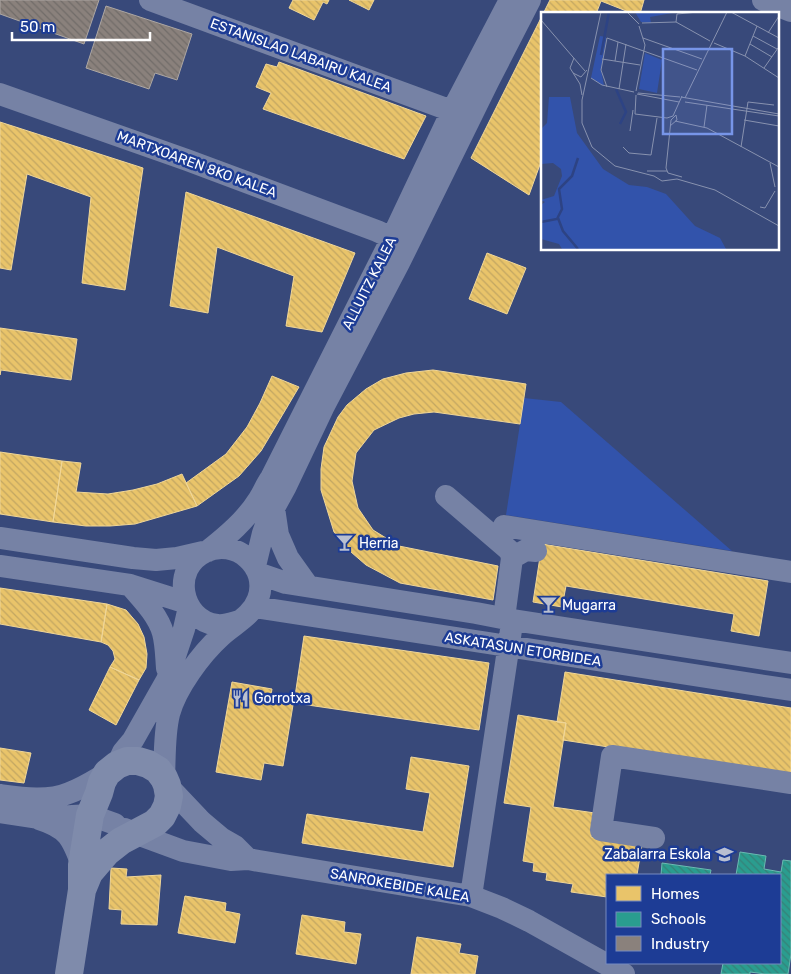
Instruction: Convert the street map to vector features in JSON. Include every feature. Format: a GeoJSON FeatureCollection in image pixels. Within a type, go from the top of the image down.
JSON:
{"type":"FeatureCollection","features":[{"type":"Feature","properties":{"kind":"main road"},"geometry":{"type":"LineString","coordinates":[[69,974],[82,878],[103,787],[127,761],[138,761],[158,770],[166,782],[169,796],[162,816],[154,823],[129,829],[108,818],[103,810],[100,802],[103,787]]}},
{"type":"Feature","properties":{"kind":"main road"},"geometry":{"type":"LineString","coordinates":[[82,878],[89,873],[107,852],[121,841],[129,829]]}},
{"type":"Feature","properties":{"kind":"street","name":"ESTANISLAO LABAIRU KALEA"},"geometry":{"type":"LineString","coordinates":[[150,0],[452,111]]}},
{"type":"Feature","properties":{"kind":"street","name":"ALLUITZ KALEA"},"geometry":{"type":"LineString","coordinates":[[206,551],[236,528],[258,500],[275,470],[392,238],[452,111],[510,0]]}},
{"type":"Feature","properties":{"kind":"street","name":"ALLUITZ KALEA"},"geometry":{"type":"LineString","coordinates":[[257,570],[263,533],[274,508],[530,0]]}},
{"type":"Feature","properties":{"kind":"street"},"geometry":{"type":"LineString","coordinates":[[764,0],[791,11]]}},
{"type":"Feature","properties":{"kind":"street","name":"MARTXOAREN 8KO KALEA"},"geometry":{"type":"LineString","coordinates":[[0,94],[187,160],[392,238]]}},
{"type":"Feature","properties":{"kind":"street"},"geometry":{"type":"LineString","coordinates":[[446,496],[510,551],[512,558],[508,646],[500,712],[471,896]]}},
{"type":"Feature","properties":{"kind":"street"},"geometry":{"type":"LineString","coordinates":[[274,508],[278,535],[288,558],[308,586]]}},
{"type":"Feature","properties":{"kind":"street"},"geometry":{"type":"LineString","coordinates":[[504,526],[791,572]]}},
{"type":"Feature","properties":{"kind":"street"},"geometry":{"type":"LineString","coordinates":[[0,538],[156,560],[219,548],[230,549],[250,559],[257,570],[261,587],[259,598],[247,614],[207,650],[188,674],[172,704],[167,725],[166,782],[202,822],[221,838],[235,846],[248,859]]}},
{"type":"Feature","properties":{"kind":"street"},"geometry":{"type":"LineString","coordinates":[[512,558],[526,550],[536,551]]}},
{"type":"Feature","properties":{"kind":"street"},"geometry":{"type":"LineString","coordinates":[[206,551],[194,559],[187,569],[184,580],[184,592],[188,605],[196,616],[206,622],[217,625],[228,625],[247,614]]}},
{"type":"Feature","properties":{"kind":"street"},"geometry":{"type":"LineString","coordinates":[[0,566],[130,585],[188,605]]}},
{"type":"Feature","properties":{"kind":"street","name":"ASKATASUN ETORBIDEA"},"geometry":{"type":"LineString","coordinates":[[257,570],[286,582],[308,586],[791,663]]}},
{"type":"Feature","properties":{"kind":"street"},"geometry":{"type":"LineString","coordinates":[[130,585],[152,612],[163,632],[167,680]]}},
{"type":"Feature","properties":{"kind":"street"},"geometry":{"type":"LineString","coordinates":[[38,818],[103,787],[133,740],[167,680],[184,629],[188,605]]}},
{"type":"Feature","properties":{"kind":"street","name":"ASKATASUN ETORBIDEA"},"geometry":{"type":"LineString","coordinates":[[247,614],[508,646],[791,690]]}},
{"type":"Feature","properties":{"kind":"street"},"geometry":{"type":"LineString","coordinates":[[654,838],[600,830],[612,756],[791,783]]}},
{"type":"Feature","properties":{"kind":"street"},"geometry":{"type":"LineString","coordinates":[[0,795],[38,799],[103,787]]}},
{"type":"Feature","properties":{"kind":"street"},"geometry":{"type":"LineString","coordinates":[[0,812],[38,818],[56,826],[69,836],[75,846],[82,878]]}},
{"type":"Feature","properties":{"kind":"street","name":"SANROKEBIDE KALEA"},"geometry":{"type":"LineString","coordinates":[[129,829],[183,851],[232,860],[248,859],[471,896],[529,921],[606,964]]}},
{"type":"Feature","properties":{"kind":"street","name":"SANROKEBIDE KALEA"},"geometry":{"type":"LineString","coordinates":[[606,964],[624,974]]}},
{"type":"Feature","properties":{"kind":"shaded area"},"geometry":{"type":"Polygon","coordinates":[[[524,398],[561,402],[732,551],[506,515],[524,398]]]}},
{"type":"Feature","properties":{"kind":"building: Homes"},"geometry":{"type":"Polygon","coordinates":[[[293,0],[329,0],[327,4],[323,2],[314,20],[289,8],[293,0]]]}},
{"type":"Feature","properties":{"kind":"building: Homes"},"geometry":{"type":"Polygon","coordinates":[[[349,0],[374,0],[369,10],[349,0]]]}},
{"type":"Feature","properties":{"kind":"building: Homes"},"geometry":{"type":"Polygon","coordinates":[[[550,0],[644,0],[641,12],[629,12],[601,1],[597,12],[544,12],[550,0]]]}},
{"type":"Feature","properties":{"kind":"building: Homes"},"geometry":{"type":"Polygon","coordinates":[[[541,18],[541,162],[529,195],[471,158],[541,18]]]}},
{"type":"Feature","properties":{"kind":"building: Homes"},"geometry":{"type":"Polygon","coordinates":[[[279,62],[426,116],[404,159],[263,109],[271,93],[256,87],[266,64],[277,67],[279,62]]]}},
{"type":"Feature","properties":{"kind":"building: Homes"},"geometry":{"type":"Polygon","coordinates":[[[0,122],[143,168],[125,290],[82,283],[91,197],[27,174],[11,270],[0,268],[0,122]]]}},
{"type":"Feature","properties":{"kind":"building: Homes"},"geometry":{"type":"Polygon","coordinates":[[[186,192],[355,253],[322,332],[286,326],[294,276],[217,247],[208,313],[170,306],[186,192]]]}},
{"type":"Feature","properties":{"kind":"building: Homes"},"geometry":{"type":"Polygon","coordinates":[[[487,253],[526,268],[507,314],[469,299],[487,253]]]}},
{"type":"Feature","properties":{"kind":"building: Homes"},"geometry":{"type":"Polygon","coordinates":[[[0,328],[77,339],[71,380],[1,370],[0,375],[0,328]]]}},
{"type":"Feature","properties":{"kind":"building: Homes"},"geometry":{"type":"Polygon","coordinates":[[[433,370],[526,384],[520,424],[434,412],[399,418],[374,430],[356,453],[352,481],[358,508],[373,530],[399,546],[498,566],[493,600],[400,583],[366,565],[351,552],[334,532],[321,490],[324,447],[338,417],[347,405],[366,389],[383,379],[406,373],[433,370]]]}},
{"type":"Feature","properties":{"kind":"building: Homes"},"geometry":{"type":"Polygon","coordinates":[[[272,376],[299,387],[261,451],[239,476],[197,506],[186,483],[226,454],[247,427],[272,376]]]}},
{"type":"Feature","properties":{"kind":"building: Homes"},"geometry":{"type":"Polygon","coordinates":[[[0,452],[62,461],[53,522],[0,514],[0,452]]]}},
{"type":"Feature","properties":{"kind":"building: Homes"},"geometry":{"type":"Polygon","coordinates":[[[62,461],[81,463],[76,492],[108,494],[133,490],[157,484],[182,474],[197,506],[135,524],[86,526],[53,522],[62,461]]]}},
{"type":"Feature","properties":{"kind":"building: Homes"},"geometry":{"type":"Polygon","coordinates":[[[542,544],[768,581],[759,636],[731,631],[734,614],[566,586],[562,607],[533,602],[542,544]]]}},
{"type":"Feature","properties":{"kind":"building: Homes"},"geometry":{"type":"Polygon","coordinates":[[[0,588],[107,604],[101,642],[0,624],[0,588]]]}},
{"type":"Feature","properties":{"kind":"building: Homes"},"geometry":{"type":"Polygon","coordinates":[[[107,604],[126,610],[138,624],[144,637],[147,654],[146,668],[139,680],[110,667],[115,659],[113,651],[108,645],[101,642],[107,604]]]}},
{"type":"Feature","properties":{"kind":"building: Homes"},"geometry":{"type":"Polygon","coordinates":[[[304,636],[489,663],[479,730],[294,703],[304,636]]]}},
{"type":"Feature","properties":{"kind":"building: Homes"},"geometry":{"type":"Polygon","coordinates":[[[110,667],[139,680],[116,725],[89,710],[110,667]]]}},
{"type":"Feature","properties":{"kind":"building: Homes"},"geometry":{"type":"Polygon","coordinates":[[[565,672],[791,708],[791,775],[563,740],[566,723],[557,722],[565,672]]]}},
{"type":"Feature","properties":{"kind":"building: Homes"},"geometry":{"type":"Polygon","coordinates":[[[232,682],[272,689],[270,701],[293,705],[283,766],[264,763],[261,780],[216,772],[232,682]]]}},
{"type":"Feature","properties":{"kind":"building: Homes"},"geometry":{"type":"Polygon","coordinates":[[[518,715],[566,723],[553,807],[595,813],[591,837],[642,844],[637,874],[606,874],[606,897],[571,892],[573,884],[546,880],[547,873],[533,871],[534,863],[523,861],[531,807],[504,803],[518,715]]]}},
{"type":"Feature","properties":{"kind":"building: Homes"},"geometry":{"type":"Polygon","coordinates":[[[0,748],[31,753],[24,783],[0,780],[0,748]]]}},
{"type":"Feature","properties":{"kind":"building: Homes"},"geometry":{"type":"Polygon","coordinates":[[[411,757],[469,766],[453,867],[302,843],[307,814],[423,832],[430,793],[406,789],[411,757]]]}},
{"type":"Feature","properties":{"kind":"building: Homes"},"geometry":{"type":"Polygon","coordinates":[[[111,868],[127,869],[126,877],[161,875],[157,925],[121,924],[122,910],[109,909],[111,868]]]}},
{"type":"Feature","properties":{"kind":"building: Homes"},"geometry":{"type":"Polygon","coordinates":[[[185,896],[226,903],[225,911],[240,914],[235,943],[178,933],[185,896]]]}},
{"type":"Feature","properties":{"kind":"building: Homes"},"geometry":{"type":"Polygon","coordinates":[[[302,915],[345,922],[344,932],[361,934],[356,964],[296,954],[302,915]]]}},
{"type":"Feature","properties":{"kind":"building: Homes"},"geometry":{"type":"Polygon","coordinates":[[[417,937],[461,944],[459,953],[478,956],[475,974],[411,974],[417,937]]]}},
{"type":"Feature","properties":{"kind":"building: Schools"},"geometry":{"type":"Polygon","coordinates":[[[740,852],[766,856],[764,869],[781,872],[783,860],[791,861],[791,954],[788,974],[750,972],[750,974],[721,974],[723,964],[781,964],[781,874],[736,874],[740,852]]]}},
{"type":"Feature","properties":{"kind":"building: Schools"},"geometry":{"type":"Polygon","coordinates":[[[662,863],[711,870],[710,874],[661,874],[662,863]]]}},
{"type":"Feature","properties":{"kind":"building: Industry"},"geometry":{"type":"Polygon","coordinates":[[[0,0],[99,0],[84,44],[0,14],[0,0]]]}},
{"type":"Feature","properties":{"kind":"building: Industry"},"geometry":{"type":"Polygon","coordinates":[[[106,6],[192,34],[177,80],[155,73],[149,89],[86,68],[106,6]]]}},
{"type":"Feature","properties":{"kind":"place","name":"Herria"},"geometry":{"type":"Point","coordinates":[345,543]}},
{"type":"Feature","properties":{"kind":"place","name":"Mugarra"},"geometry":{"type":"Point","coordinates":[548,605]}},
{"type":"Feature","properties":{"kind":"place","name":"Gorrotxa"},"geometry":{"type":"Point","coordinates":[240,698]}},
{"type":"Feature","properties":{"kind":"place","name":"Zabalarra Eskola"},"geometry":{"type":"Point","coordinates":[725,854]}}]}
